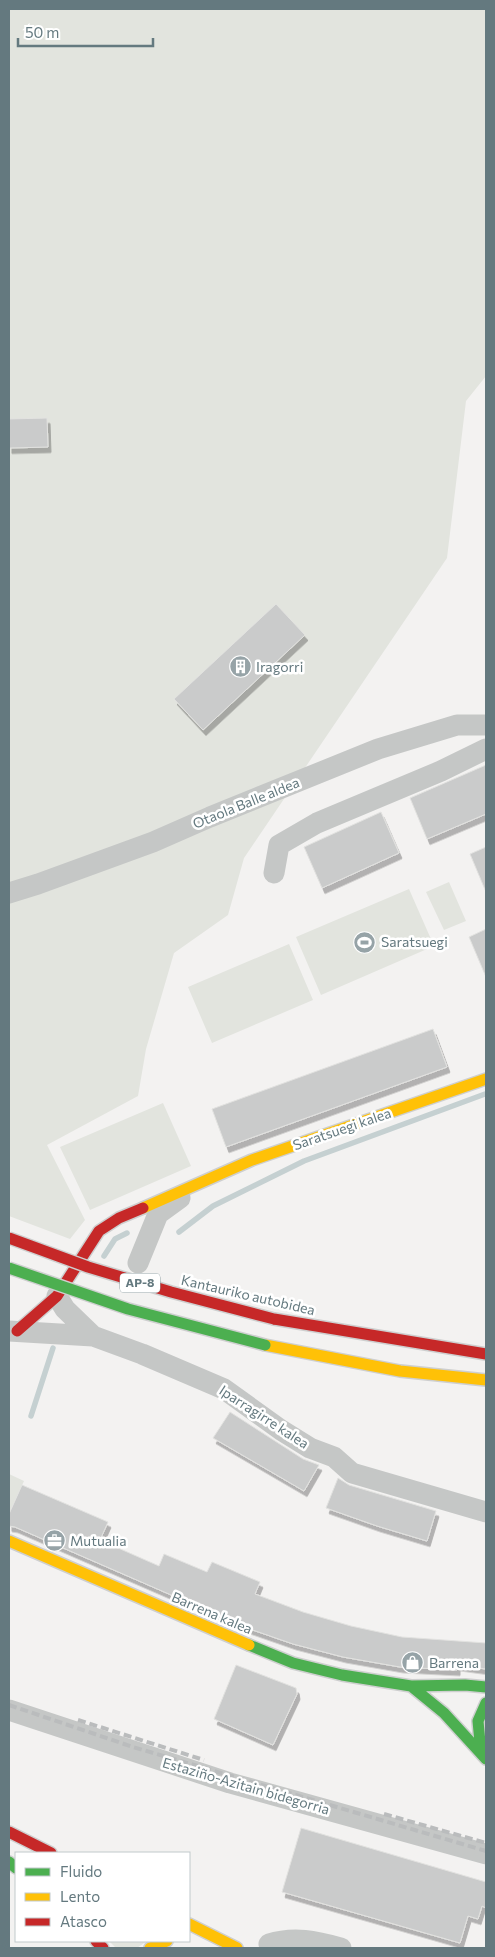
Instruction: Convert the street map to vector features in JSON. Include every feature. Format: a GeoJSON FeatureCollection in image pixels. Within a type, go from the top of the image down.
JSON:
{"type":"FeatureCollection","features":[{"type":"Feature","properties":{"kind":"main road","name":"Saratsuegi kalea"},"geometry":{"type":"LineString","coordinates":[[13,1331],[56,1296],[99,1231],[119,1218],[252,1160],[486,1079]]}},
{"type":"Feature","properties":{"kind":"main road","name":"Kantauriko autobidea"},"geometry":{"type":"LineString","coordinates":[[9,1238],[88,1267],[171,1292],[274,1319],[486,1354]]}},
{"type":"Feature","properties":{"kind":"main road","name":"AP-8"},"geometry":{"type":"LineString","coordinates":[[9,1268],[128,1309],[265,1345],[400,1372],[486,1380]]}},
{"type":"Feature","properties":{"kind":"main road","name":"Barrena kalea"},"geometry":{"type":"LineString","coordinates":[[9,1541],[209,1629],[293,1663],[342,1675],[411,1686],[465,1685],[486,1687]]}},
{"type":"Feature","properties":{"kind":"main road"},"geometry":{"type":"LineString","coordinates":[[411,1686],[444,1713],[484,1756]]}},
{"type":"Feature","properties":{"kind":"main road"},"geometry":{"type":"LineString","coordinates":[[484,1756],[476,1724],[481,1710],[486,1703]]}},
{"type":"Feature","properties":{"kind":"main road"},"geometry":{"type":"LineString","coordinates":[[9,1832],[49,1852]]}},
{"type":"Feature","properties":{"kind":"main road"},"geometry":{"type":"LineString","coordinates":[[190,1924],[237,1948]]}},
{"type":"Feature","properties":{"kind":"main road"},"geometry":{"type":"LineString","coordinates":[[150,1948],[165,1942]]}},
{"type":"Feature","properties":{"kind":"street","name":"Otaola Balle aldea"},"geometry":{"type":"LineString","coordinates":[[9,893],[153,842],[378,749],[457,725],[486,725]]}},
{"type":"Feature","properties":{"kind":"street"},"geometry":{"type":"LineString","coordinates":[[274,872],[279,844],[317,823],[486,749]]}},
{"type":"Feature","properties":{"kind":"street","name":"Saratsuegi kalea"},"geometry":{"type":"LineString","coordinates":[[138,1263],[158,1214],[200,1183]]}},
{"type":"Feature","properties":{"kind":"street"},"geometry":{"type":"LineString","coordinates":[[56,1296],[65,1309],[93,1336]]}},
{"type":"Feature","properties":{"kind":"street","name":"Iparragirre kalea"},"geometry":{"type":"LineString","coordinates":[[13,1331],[93,1336],[142,1354],[224,1389],[281,1430],[310,1448],[334,1457],[352,1474],[486,1512]]}},
{"type":"Feature","properties":{"kind":"street","name":"Estaziño-Azitain bidegorria"},"geometry":{"type":"LineString","coordinates":[[9,1710],[230,1783],[486,1854]]}},
{"type":"Feature","properties":{"kind":"street"},"geometry":{"type":"LineString","coordinates":[[269,1944],[284,1940],[301,1939],[341,1948]]}},
{"type":"Feature","properties":{"kind":"shaded area"},"geometry":{"type":"Polygon","coordinates":[[[9,9],[486,9],[486,376],[466,401],[447,558],[244,858],[228,915],[174,953],[146,1049],[138,1096],[47,1145],[85,1220],[70,1239],[9,1216],[9,9]]]}},
{"type":"Feature","properties":{"kind":"shaded area","name":"Saratsuegi"},"geometry":{"type":"Polygon","coordinates":[[[449,882],[466,921],[444,930],[426,892],[449,882]]]}},
{"type":"Feature","properties":{"kind":"shaded area","name":"Saratsuegi"},"geometry":{"type":"Polygon","coordinates":[[[409,889],[434,946],[321,995],[296,937],[409,889]]]}},
{"type":"Feature","properties":{"kind":"shaded area"},"geometry":{"type":"Polygon","coordinates":[[[289,944],[313,1000],[212,1043],[188,987],[289,944]]]}},
{"type":"Feature","properties":{"kind":"shaded area"},"geometry":{"type":"Polygon","coordinates":[[[163,1103],[191,1166],[90,1210],[60,1147],[163,1103]]]}},
{"type":"Feature","properties":{"kind":"shaded area"},"geometry":{"type":"Polygon","coordinates":[[[9,1474],[24,1481],[9,1513],[9,1474]]]}},
{"type":"Feature","properties":{"kind":"shaded area"},"geometry":{"type":"Polygon","coordinates":[[[110,1942],[146,1942],[137,1948],[116,1948],[110,1942]]]}},
{"type":"Feature","properties":{"kind":"building"},"geometry":{"type":"Polygon","coordinates":[[[47,418],[48,447],[9,448],[9,419],[47,418]]]}},
{"type":"Feature","properties":{"kind":"building","name":"Iragorri"},"geometry":{"type":"Polygon","coordinates":[[[276,604],[305,635],[203,730],[174,699],[276,604]]]}},
{"type":"Feature","properties":{"kind":"building"},"geometry":{"type":"Polygon","coordinates":[[[486,765],[486,814],[427,839],[410,798],[486,765]]]}},
{"type":"Feature","properties":{"kind":"building"},"geometry":{"type":"Polygon","coordinates":[[[381,812],[399,853],[322,888],[304,847],[381,812]]]}},
{"type":"Feature","properties":{"kind":"building"},"geometry":{"type":"Polygon","coordinates":[[[486,847],[486,892],[470,854],[486,847]]]}},
{"type":"Feature","properties":{"kind":"building"},"geometry":{"type":"Polygon","coordinates":[[[486,929],[486,977],[469,937],[486,929]]]}},
{"type":"Feature","properties":{"kind":"building"},"geometry":{"type":"Polygon","coordinates":[[[433,1029],[447,1067],[226,1147],[212,1109],[433,1029]]]}},
{"type":"Feature","properties":{"kind":"building"},"geometry":{"type":"Polygon","coordinates":[[[230,1412],[303,1459],[319,1465],[304,1491],[213,1438],[230,1412]]]}},
{"type":"Feature","properties":{"kind":"building"},"geometry":{"type":"Polygon","coordinates":[[[338,1478],[349,1485],[436,1511],[427,1541],[326,1508],[338,1478]]]}},
{"type":"Feature","properties":{"kind":"building"},"geometry":{"type":"Polygon","coordinates":[[[22,1485],[108,1522],[100,1540],[159,1566],[164,1554],[207,1572],[212,1562],[260,1582],[255,1594],[303,1612],[351,1626],[402,1637],[486,1643],[486,1669],[457,1665],[457,1670],[400,1667],[343,1657],[293,1644],[247,1628],[9,1526],[9,1514],[22,1485]]]}},
{"type":"Feature","properties":{"kind":"building"},"geometry":{"type":"Polygon","coordinates":[[[236,1665],[296,1688],[297,1694],[273,1745],[214,1719],[236,1665]]]}},
{"type":"Feature","properties":{"kind":"building"},"geometry":{"type":"Polygon","coordinates":[[[301,1828],[486,1882],[486,1908],[482,1906],[478,1919],[468,1916],[460,1943],[282,1892],[301,1828]]]}},
{"type":"Feature","properties":{"kind":"waterway","name":"Saratsuegi"},"geometry":{"type":"LineString","coordinates":[[179,1232],[213,1206],[304,1161],[485,1094]]}},
{"type":"Feature","properties":{"kind":"waterway","name":"Saratsuegi"},"geometry":{"type":"LineString","coordinates":[[104,1256],[115,1239],[127,1233]]}},
{"type":"Feature","properties":{"kind":"waterway","name":"Saratsuegi"},"geometry":{"type":"LineString","coordinates":[[31,1416],[53,1348]]}},
{"type":"Feature","properties":{"kind":"railway"},"geometry":{"type":"LineString","coordinates":[[9,1705],[133,1747],[486,1851]]}},
{"type":"Feature","properties":{"kind":"railway"},"geometry":{"type":"LineString","coordinates":[[78,1720],[204,1760]]}},
{"type":"Feature","properties":{"kind":"railway"},"geometry":{"type":"LineString","coordinates":[[384,1814],[486,1843]]}},
{"type":"Feature","properties":{"kind":"traffic: fast"},"geometry":{"type":"LineString","coordinates":[[9,1268],[128,1309],[265,1345]]}},
{"type":"Feature","properties":{"kind":"traffic: fast"},"geometry":{"type":"LineString","coordinates":[[249,1645],[293,1663],[342,1675],[411,1686],[465,1685],[486,1687]]}},
{"type":"Feature","properties":{"kind":"traffic: fast"},"geometry":{"type":"LineString","coordinates":[[411,1686],[444,1713],[486,1759]]}},
{"type":"Feature","properties":{"kind":"traffic: fast"},"geometry":{"type":"LineString","coordinates":[[481,1753],[478,1721],[486,1703]]}},
{"type":"Feature","properties":{"kind":"traffic: fast"},"geometry":{"type":"LineString","coordinates":[[9,1862],[15,1867]]}},
{"type":"Feature","properties":{"kind":"traffic: slow"},"geometry":{"type":"LineString","coordinates":[[143,1208],[252,1160],[486,1079]]}},
{"type":"Feature","properties":{"kind":"traffic: slow"},"geometry":{"type":"LineString","coordinates":[[265,1345],[400,1371],[486,1380]]}},
{"type":"Feature","properties":{"kind":"traffic: slow"},"geometry":{"type":"LineString","coordinates":[[9,1541],[249,1645]]}},
{"type":"Feature","properties":{"kind":"traffic: slow"},"geometry":{"type":"LineString","coordinates":[[190,1924],[237,1948]]}},
{"type":"Feature","properties":{"kind":"traffic: slow"},"geometry":{"type":"LineString","coordinates":[[150,1948],[165,1942]]}},
{"type":"Feature","properties":{"kind":"traffic: jam"},"geometry":{"type":"LineString","coordinates":[[17,1331],[57,1296],[99,1231],[119,1218],[143,1208]]}},
{"type":"Feature","properties":{"kind":"traffic: jam"},"geometry":{"type":"LineString","coordinates":[[9,1238],[88,1267],[171,1292],[274,1319]]}},
{"type":"Feature","properties":{"kind":"traffic: jam"},"geometry":{"type":"LineString","coordinates":[[274,1319],[486,1354]]}},
{"type":"Feature","properties":{"kind":"traffic: jam"},"geometry":{"type":"LineString","coordinates":[[9,1832],[49,1852]]}},
{"type":"Feature","properties":{"kind":"traffic: jam"},"geometry":{"type":"LineString","coordinates":[[97,1942],[103,1948]]}},
{"type":"Feature","properties":{"kind":"place","name":"Iragorri"},"geometry":{"type":"Point","coordinates":[240,667]}},
{"type":"Feature","properties":{"kind":"place","name":"Saratsuegi"},"geometry":{"type":"Point","coordinates":[365,942]}},
{"type":"Feature","properties":{"kind":"place","name":"Mutualia"},"geometry":{"type":"Point","coordinates":[54,1541]}},
{"type":"Feature","properties":{"kind":"place","name":"Barrena"},"geometry":{"type":"Point","coordinates":[413,1663]}}]}
